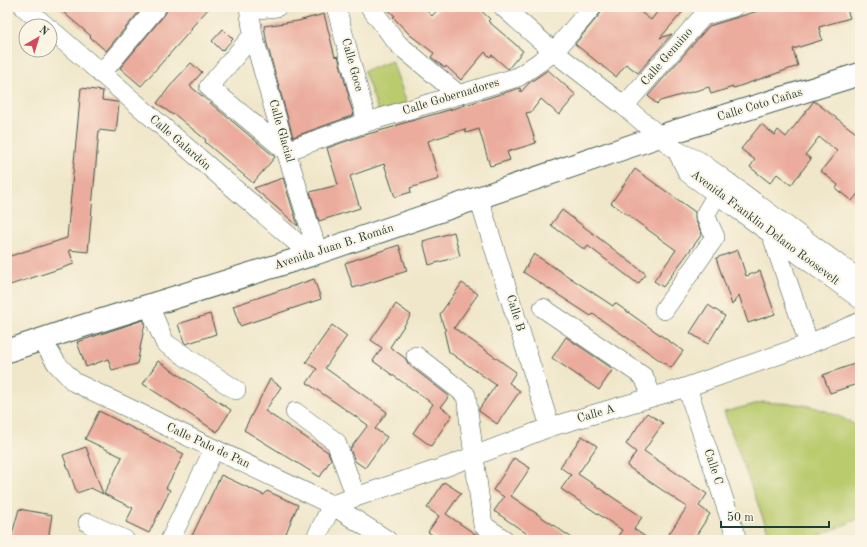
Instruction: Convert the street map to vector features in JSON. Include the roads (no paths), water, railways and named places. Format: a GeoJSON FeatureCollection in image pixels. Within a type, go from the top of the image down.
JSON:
{"type":"FeatureCollection","features":[{"type":"Feature","properties":{"kind":"main road","name":"Calle Coto Cañas"},"geometry":{"type":"LineString","coordinates":[[660,136],[860,74]]}},
{"type":"Feature","properties":{"kind":"main road","name":"Avenida Juan B. Román"},"geometry":{"type":"LineString","coordinates":[[7,351],[41,339],[315,254],[660,136]]}},
{"type":"Feature","properties":{"kind":"street"},"geometry":{"type":"LineString","coordinates":[[101,74],[157,7]]}},
{"type":"Feature","properties":{"kind":"street"},"geometry":{"type":"LineString","coordinates":[[249,9],[278,7]]}},
{"type":"Feature","properties":{"kind":"street","name":"Calle Goce"},"geometry":{"type":"LineString","coordinates":[[336,7],[367,122]]}},
{"type":"Feature","properties":{"kind":"street"},"geometry":{"type":"LineString","coordinates":[[370,7],[398,44],[459,95]]}},
{"type":"Feature","properties":{"kind":"street","name":"Avenida Franklin Delano Roosevelt"},"geometry":{"type":"LineString","coordinates":[[503,7],[554,52],[624,106],[677,151],[698,162],[860,280]]}},
{"type":"Feature","properties":{"kind":"street","name":"Calle Gobernadores"},"geometry":{"type":"LineString","coordinates":[[286,151],[367,122],[518,77],[554,52],[592,7]]}},
{"type":"Feature","properties":{"kind":"street"},"geometry":{"type":"LineString","coordinates":[[707,12],[734,7]]}},
{"type":"Feature","properties":{"kind":"street","name":"Calle Glacial"},"geometry":{"type":"LineString","coordinates":[[249,9],[253,35],[315,254]]}},
{"type":"Feature","properties":{"kind":"street","name":"Calle Genuino"},"geometry":{"type":"LineString","coordinates":[[624,106],[707,12]]}},
{"type":"Feature","properties":{"kind":"street","name":"Calle Galardón"},"geometry":{"type":"LineString","coordinates":[[41,17],[101,74],[315,254]]}},
{"type":"Feature","properties":{"kind":"street"},"geometry":{"type":"LineString","coordinates":[[253,35],[209,87],[286,151]]}},
{"type":"Feature","properties":{"kind":"street","name":"Avenida Franklin Delano Roosevelt"},"geometry":{"type":"LineString","coordinates":[[677,151],[688,173],[860,299]]}},
{"type":"Feature","properties":{"kind":"street"},"geometry":{"type":"LineString","coordinates":[[664,310],[715,237],[705,216],[717,194]]}},
{"type":"Feature","properties":{"kind":"street","name":"Calle B"},"geometry":{"type":"LineString","coordinates":[[479,199],[550,427]]}},
{"type":"Feature","properties":{"kind":"street"},"geometry":{"type":"LineString","coordinates":[[771,234],[809,344]]}},
{"type":"Feature","properties":{"kind":"street"},"geometry":{"type":"LineString","coordinates":[[149,306],[165,343],[236,390]]}},
{"type":"Feature","properties":{"kind":"street"},"geometry":{"type":"LineString","coordinates":[[543,308],[644,377],[652,397]]}},
{"type":"Feature","properties":{"kind":"street","name":"Calle A"},"geometry":{"type":"LineString","coordinates":[[332,505],[474,456],[550,427],[688,387],[809,344],[860,322]]}},
{"type":"Feature","properties":{"kind":"street","name":"Calle Palo de Pan"},"geometry":{"type":"LineString","coordinates":[[41,339],[57,364],[74,382],[332,505],[387,540]]}},
{"type":"Feature","properties":{"kind":"street"},"geometry":{"type":"LineString","coordinates":[[416,356],[466,395],[483,525],[505,540]]}},
{"type":"Feature","properties":{"kind":"street","name":"Calle C"},"geometry":{"type":"LineString","coordinates":[[688,387],[736,540]]}},
{"type":"Feature","properties":{"kind":"street"},"geometry":{"type":"LineString","coordinates":[[295,412],[336,442],[356,497]]}},
{"type":"Feature","properties":{"kind":"street"},"geometry":{"type":"LineString","coordinates":[[170,540],[214,449]]}},
{"type":"Feature","properties":{"kind":"street"},"geometry":{"type":"LineString","coordinates":[[315,540],[332,505]]}},
{"type":"Feature","properties":{"kind":"street"},"geometry":{"type":"LineString","coordinates":[[88,523],[125,540]]}}]}
